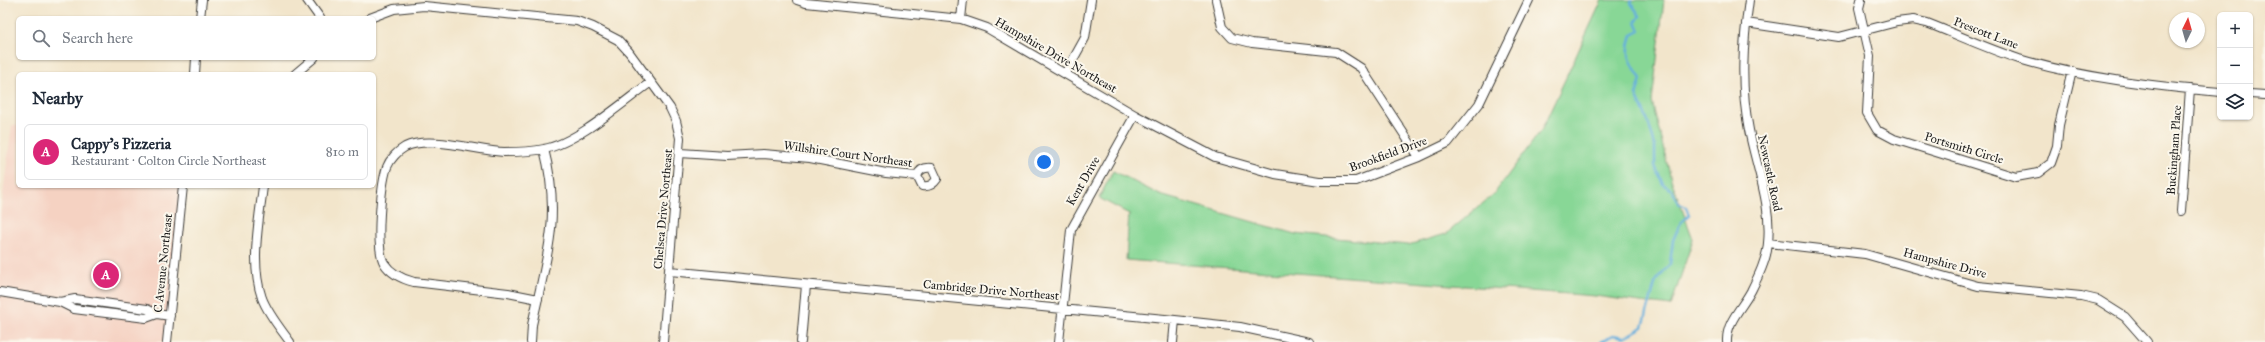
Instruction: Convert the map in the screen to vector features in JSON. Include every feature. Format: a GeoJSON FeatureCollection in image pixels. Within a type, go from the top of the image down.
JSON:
{"type":"FeatureCollection","features":[{"type":"Feature","properties":{"kind":"street"},"geometry":{"type":"LineString","coordinates":[[200,16],[202,0]]}},
{"type":"Feature","properties":{"kind":"street"},"geometry":{"type":"LineString","coordinates":[[307,0],[319,16]]}},
{"type":"Feature","properties":{"kind":"street","name":"Hampshire Drive Northeast"},"geometry":{"type":"LineString","coordinates":[[797,0],[806,3],[961,19],[987,28],[1135,116]]}},
{"type":"Feature","properties":{"kind":"street"},"geometry":{"type":"LineString","coordinates":[[961,19],[962,0]]}},
{"type":"Feature","properties":{"kind":"street"},"geometry":{"type":"LineString","coordinates":[[1065,74],[1085,38],[1091,0]]}},
{"type":"Feature","properties":{"kind":"street"},"geometry":{"type":"LineString","coordinates":[[1216,0],[1222,27],[1232,38],[1252,43],[1336,52],[1361,68],[1419,157]]}},
{"type":"Feature","properties":{"kind":"street","name":"Brookfield Drive"},"geometry":{"type":"LineString","coordinates":[[1135,116],[1215,157],[1275,174],[1320,181],[1356,181],[1419,157],[1448,143],[1479,104],[1528,0]]}},
{"type":"Feature","properties":{"kind":"street","name":"Newcastle Road"},"geometry":{"type":"LineString","coordinates":[[1727,342],[1726,332],[1751,291],[1763,264],[1768,243],[1767,209],[1748,128],[1744,91],[1742,59],[1750,0]]}},
{"type":"Feature","properties":{"kind":"street","name":"Portsmith Circle"},"geometry":{"type":"LineString","coordinates":[[1861,0],[1859,8],[1870,56],[1867,113],[1877,130],[1894,139],[2016,177],[2038,173],[2051,162],[2057,146],[2059,125],[2072,71]]}},
{"type":"Feature","properties":{"kind":"street","name":"Chelsea Drive Northeast"},"geometry":{"type":"LineString","coordinates":[[375,16],[394,9],[424,6],[577,21],[593,26],[618,40],[629,52],[670,108],[676,121],[680,153],[663,342]]}},
{"type":"Feature","properties":{"kind":"street","name":"Prescott Lane"},"geometry":{"type":"LineString","coordinates":[[1746,23],[1839,37],[1897,22],[1913,20],[1927,23],[2018,58],[2072,71],[2158,87],[2217,92]]}},
{"type":"Feature","properties":{"kind":"street"},"geometry":{"type":"LineString","coordinates":[[195,72],[196,60]]}},
{"type":"Feature","properties":{"kind":"street"},"geometry":{"type":"LineString","coordinates":[[297,72],[312,60]]}},
{"type":"Feature","properties":{"kind":"street"},"geometry":{"type":"LineString","coordinates":[[538,299],[501,292],[414,282],[395,275],[384,263],[380,254],[382,205],[388,166],[392,159],[406,147],[417,144],[430,143],[504,152],[544,149],[559,144],[583,130],[651,82]]}},
{"type":"Feature","properties":{"kind":"street","name":"Buckingham Place"},"geometry":{"type":"LineString","coordinates":[[2181,211],[2190,89]]}},
{"type":"Feature","properties":{"kind":"street"},"geometry":{"type":"LineString","coordinates":[[2253,94],[2265,95]]}},
{"type":"Feature","properties":{"kind":"street","name":"Kent Drive"},"geometry":{"type":"LineString","coordinates":[[1059,342],[1066,264],[1071,230],[1078,214],[1135,116]]}},
{"type":"Feature","properties":{"kind":"street"},"geometry":{"type":"LineString","coordinates":[[530,342],[553,224],[551,173],[544,149]]}},
{"type":"Feature","properties":{"kind":"street","name":"Willshire Court Northeast"},"geometry":{"type":"LineString","coordinates":[[680,153],[726,156],[763,154],[810,158],[886,173],[917,176]]}},
{"type":"Feature","properties":{"kind":"street","name":"C Avenue Northeast"},"geometry":{"type":"LineString","coordinates":[[167,342],[183,188]]}},
{"type":"Feature","properties":{"kind":"street"},"geometry":{"type":"LineString","coordinates":[[263,188],[256,273],[262,299],[290,342]]}},
{"type":"Feature","properties":{"kind":"street","name":"Hampshire Drive"},"geometry":{"type":"LineString","coordinates":[[1768,243],[1865,254],[1978,286],[2081,296],[2098,300],[2125,317],[2144,341]]}},
{"type":"Feature","properties":{"kind":"street","name":"Cambridge Drive Northeast"},"geometry":{"type":"LineString","coordinates":[[670,270],[806,285],[1240,327],[1308,342]]}},
{"type":"Feature","properties":{"kind":"street"},"geometry":{"type":"LineString","coordinates":[[801,342],[806,285]]}},
{"type":"Feature","properties":{"kind":"street"},"geometry":{"type":"LineString","coordinates":[[0,292],[60,302],[74,309],[146,318],[157,314],[170,316]]}},
{"type":"Feature","properties":{"kind":"street"},"geometry":{"type":"LineString","coordinates":[[1173,342],[1175,320]]}},
{"type":"Feature","properties":{"kind":"shaded area"},"geometry":{"type":"Polygon","coordinates":[[[12,125],[16,126],[16,188],[183,188],[167,342],[0,342],[0,216],[12,125]]]}},
{"type":"Feature","properties":{"kind":"green space"},"geometry":{"type":"Polygon","coordinates":[[[1602,0],[1664,0],[1652,102],[1671,179],[1693,239],[1671,306],[1595,296],[1126,260],[1129,214],[1099,198],[1113,171],[1160,195],[1295,234],[1408,245],[1446,234],[1494,194],[1542,129],[1602,0]]]}},
{"type":"Feature","properties":{"kind":"waterway"},"geometry":{"type":"LineString","coordinates":[[1601,342],[1613,335],[1625,337],[1643,327],[1656,280],[1670,264],[1673,240],[1681,222],[1689,215],[1686,207],[1678,203],[1672,190],[1663,184],[1655,166],[1655,146],[1648,121],[1636,95],[1641,79],[1631,62],[1629,48],[1632,35],[1640,31],[1636,21],[1640,16],[1631,3],[1632,0]]}},
{"type":"Feature","properties":{"kind":"place","name":"Cappy's Pizzeria"},"geometry":{"type":"Point","coordinates":[106,275]}}]}
